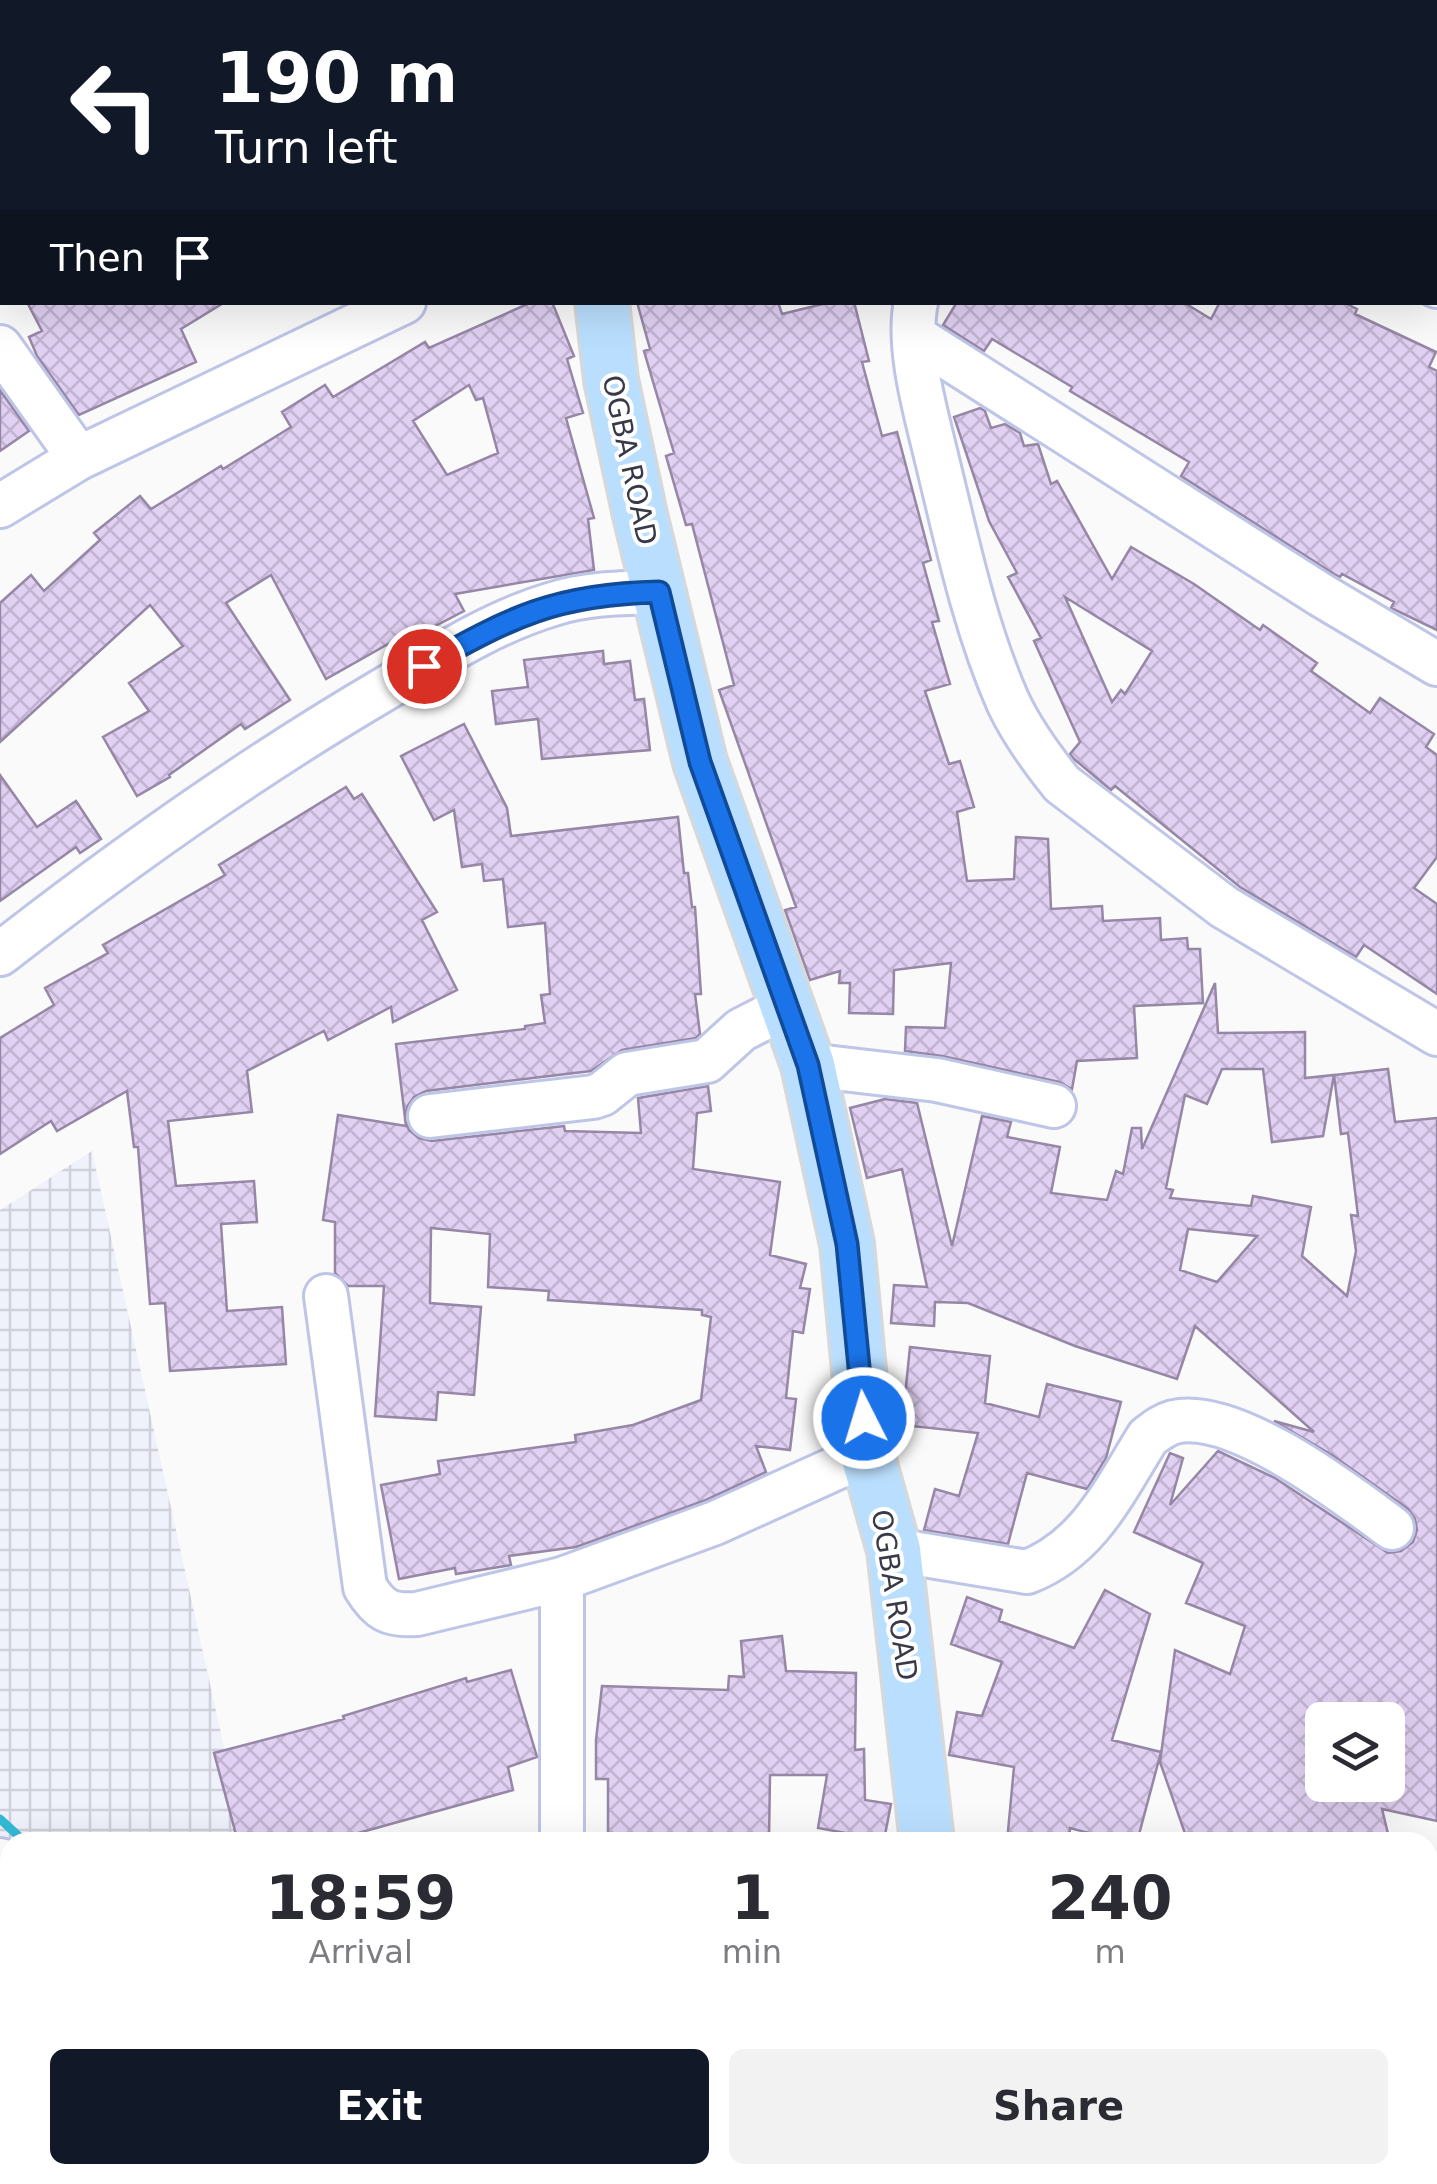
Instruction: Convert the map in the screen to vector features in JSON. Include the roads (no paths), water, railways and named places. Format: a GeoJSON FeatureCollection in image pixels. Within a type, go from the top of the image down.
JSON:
{"type":"FeatureCollection","features":[{"type":"Feature","properties":{"kind":"main road","name":"OGBA ROAD"},"geometry":{"type":"LineString","coordinates":[[602,305],[611,380],[700,762],[808,1065],[847,1244],[868,1454],[894,1550],[926,1832]]}},
{"type":"Feature","properties":{"kind":"street"},"geometry":{"type":"LineString","coordinates":[[0,506],[79,458],[396,305]]}},
{"type":"Feature","properties":{"kind":"street"},"geometry":{"type":"LineString","coordinates":[[915,319],[1321,595],[1437,664]]}},
{"type":"Feature","properties":{"kind":"street"},"geometry":{"type":"LineString","coordinates":[[915,319],[928,422],[965,577],[1007,700],[1041,759],[1062,784],[1224,907],[1437,1034]]}},
{"type":"Feature","properties":{"kind":"street"},"geometry":{"type":"LineString","coordinates":[[0,347],[79,458]]}},
{"type":"Feature","properties":{"kind":"street"},"geometry":{"type":"LineString","coordinates":[[0,954],[71,899],[309,733],[470,640],[501,623],[555,603],[610,593],[659,592]]}},
{"type":"Feature","properties":{"kind":"street"},"geometry":{"type":"LineString","coordinates":[[430,1116],[602,1094],[627,1074],[707,1062],[741,1030],[786,1007]]}},
{"type":"Feature","properties":{"kind":"street"},"geometry":{"type":"LineString","coordinates":[[808,1065],[937,1080],[1054,1106]]}},
{"type":"Feature","properties":{"kind":"street"},"geometry":{"type":"LineString","coordinates":[[326,1296],[365,1586],[377,1608],[396,1616],[562,1579],[715,1522],[868,1454]]}},
{"type":"Feature","properties":{"kind":"street"},"geometry":{"type":"LineString","coordinates":[[894,1550],[1026,1572],[1047,1564],[1065,1553],[1089,1529],[1148,1437],[1177,1421],[1224,1426],[1313,1471],[1392,1528]]}},
{"type":"Feature","properties":{"kind":"street"},"geometry":{"type":"LineString","coordinates":[[562,1579],[562,1832]]}},
{"type":"Feature","properties":{"kind":"waterway"},"geometry":{"type":"LineString","coordinates":[[0,1819],[14,1832]]}}]}
